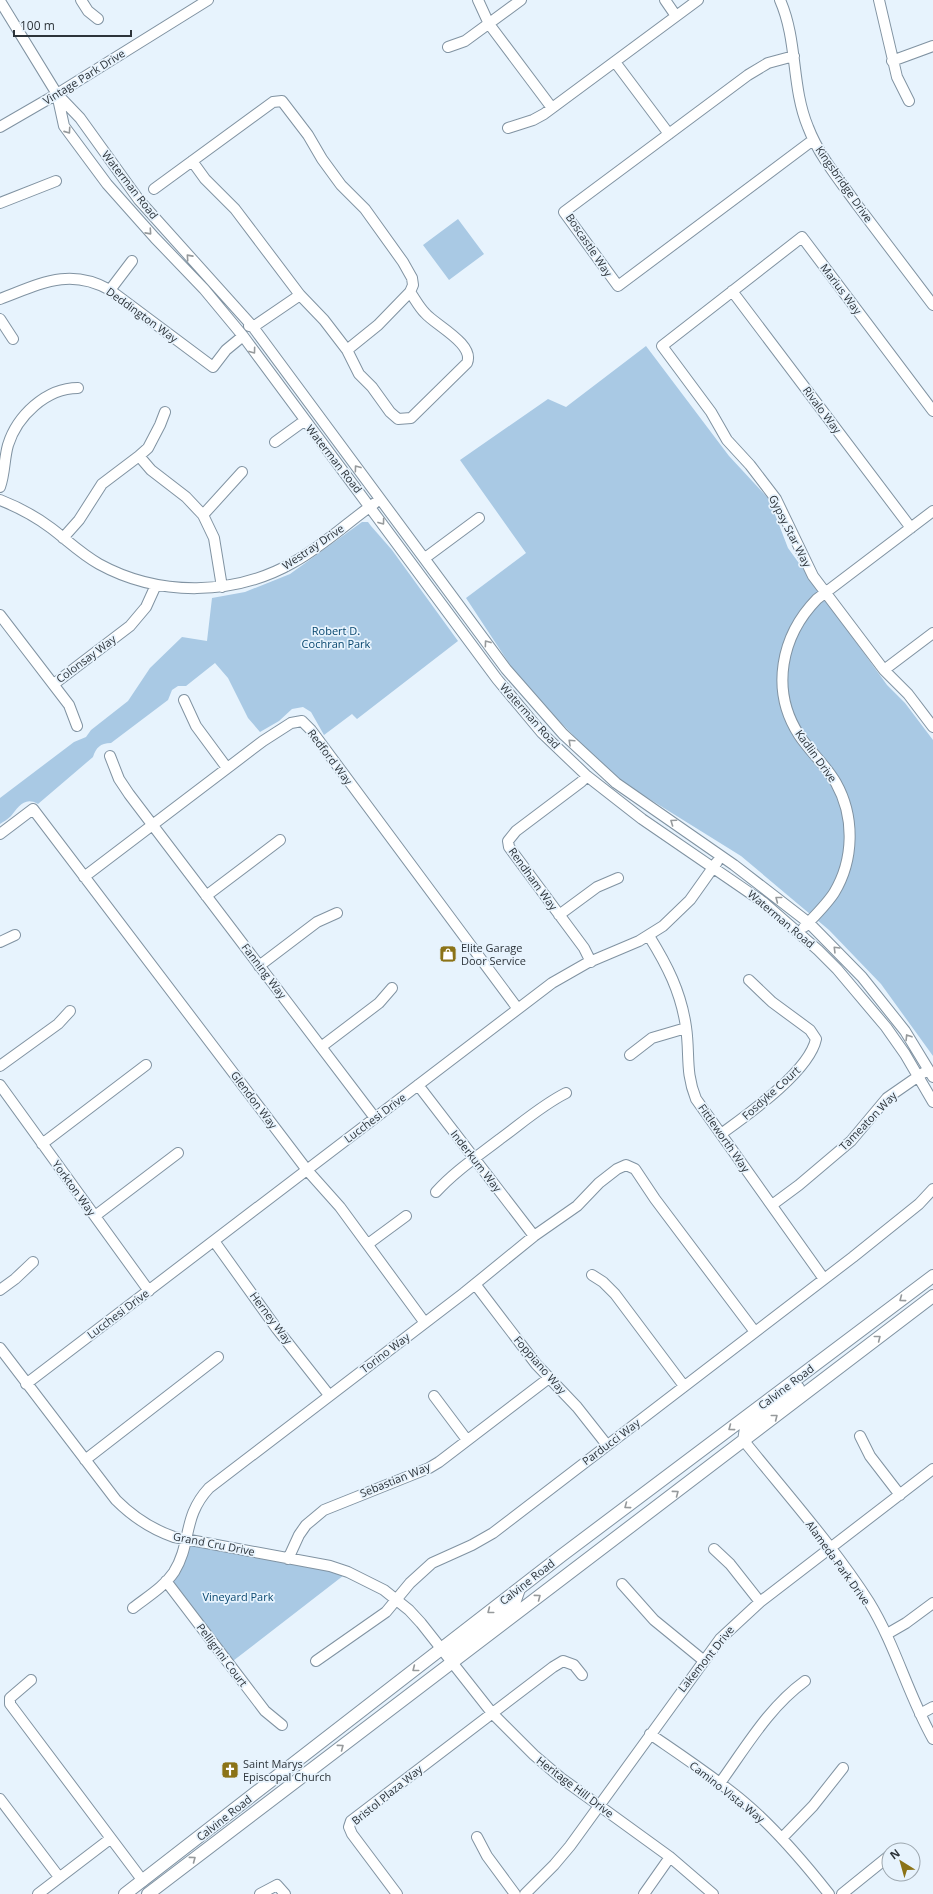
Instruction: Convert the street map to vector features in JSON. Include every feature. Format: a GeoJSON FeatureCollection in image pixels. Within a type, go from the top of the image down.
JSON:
{"type":"FeatureCollection","features":[{"type":"Feature","properties":{"kind":"main road","name":"Calvine Road"},"geometry":{"type":"LineString","coordinates":[[125,1894],[520,1588],[933,1276]]}},
{"type":"Feature","properties":{"kind":"main road","name":"Calvine Road"},"geometry":{"type":"LineString","coordinates":[[148,1894],[933,1296]]}},
{"type":"Feature","properties":{"kind":"main road"},"geometry":{"type":"LineString","coordinates":[[744,1441],[746,1428],[805,1382],[820,1361]]}},
{"type":"Feature","properties":{"kind":"main road"},"geometry":{"type":"LineString","coordinates":[[452,1663],[454,1651],[513,1606],[520,1588]]}},
{"type":"Feature","properties":{"kind":"main road"},"geometry":{"type":"LineString","coordinates":[[367,1727],[378,1709],[440,1662],[441,1649]]}},
{"type":"Feature","properties":{"kind":"main road"},"geometry":{"type":"LineString","coordinates":[[137,1894],[175,1865],[176,1854]]}},
{"type":"Feature","properties":{"kind":"street"},"geometry":{"type":"LineString","coordinates":[[81,0],[88,11],[98,19]]}},
{"type":"Feature","properties":{"kind":"street","name":"Vintage Park Drive"},"geometry":{"type":"LineString","coordinates":[[0,127],[57,94],[208,0]]}},
{"type":"Feature","properties":{"kind":"street"},"geometry":{"type":"LineString","coordinates":[[478,0],[489,24],[552,108]]}},
{"type":"Feature","properties":{"kind":"street"},"geometry":{"type":"LineString","coordinates":[[448,47],[465,41],[521,0]]}},
{"type":"Feature","properties":{"kind":"street"},"geometry":{"type":"LineString","coordinates":[[665,0],[676,16]]}},
{"type":"Feature","properties":{"kind":"street"},"geometry":{"type":"LineString","coordinates":[[508,128],[533,120],[552,108],[698,0]]}},
{"type":"Feature","properties":{"kind":"street","name":"Kingsbridge Drive"},"geometry":{"type":"LineString","coordinates":[[780,0],[788,23],[794,56],[798,95],[813,140],[832,170],[933,306]]}},
{"type":"Feature","properties":{"kind":"street"},"geometry":{"type":"LineString","coordinates":[[879,0],[892,60],[901,88],[910,101]]}},
{"type":"Feature","properties":{"kind":"street","name":"Waterman Road"},"geometry":{"type":"LineString","coordinates":[[0,1],[57,94],[80,118],[139,200],[253,327],[506,669],[563,734],[616,783],[721,856],[809,923],[862,977],[904,1031],[931,1073]]}},
{"type":"Feature","properties":{"kind":"street"},"geometry":{"type":"LineString","coordinates":[[892,60],[933,46]]}},
{"type":"Feature","properties":{"kind":"street","name":"Boscastle Way"},"geometry":{"type":"LineString","coordinates":[[794,56],[768,63],[756,70],[564,212],[618,286],[813,140]]}},
{"type":"Feature","properties":{"kind":"street"},"geometry":{"type":"LineString","coordinates":[[615,62],[670,134]]}},
{"type":"Feature","properties":{"kind":"street","name":"Waterman Road"},"geometry":{"type":"LineString","coordinates":[[57,94],[64,126],[107,184],[185,271],[204,289],[242,336],[501,684],[542,734],[587,776],[642,819],[763,902],[799,933],[837,969],[886,1027],[933,1102]]}},
{"type":"Feature","properties":{"kind":"street"},"geometry":{"type":"LineString","coordinates":[[154,189],[273,102],[282,101],[308,135],[340,185],[365,209],[403,262],[412,278],[413,285],[410,292],[378,325],[347,350]]}},
{"type":"Feature","properties":{"kind":"street"},"geometry":{"type":"LineString","coordinates":[[192,162],[205,179],[235,209],[300,294],[324,320],[347,350],[359,374],[372,387],[394,417],[402,420],[411,418],[468,361],[467,351],[462,344],[425,314],[410,292]]}},
{"type":"Feature","properties":{"kind":"street"},"geometry":{"type":"LineString","coordinates":[[0,203],[56,181]]}},
{"type":"Feature","properties":{"kind":"street","name":"Marius Way"},"geometry":{"type":"LineString","coordinates":[[732,291],[802,237],[933,412]]}},
{"type":"Feature","properties":{"kind":"street"},"geometry":{"type":"LineString","coordinates":[[110,290],[132,261]]}},
{"type":"Feature","properties":{"kind":"street","name":"Waterman Road"},"geometry":{"type":"LineString","coordinates":[[185,271],[198,274],[242,324],[253,327]]}},
{"type":"Feature","properties":{"kind":"street","name":"Deddington Way"},"geometry":{"type":"LineString","coordinates":[[0,299],[59,278],[86,280],[110,290],[213,367],[226,350],[242,336]]}},
{"type":"Feature","properties":{"kind":"street","name":"Rivalo Way"},"geometry":{"type":"LineString","coordinates":[[732,291],[911,528]]}},
{"type":"Feature","properties":{"kind":"street","name":"Gypsy Star Way"},"geometry":{"type":"LineString","coordinates":[[732,291],[662,346],[711,412],[730,444],[750,465],[776,499],[806,564],[825,592],[884,670],[908,694],[933,727]]}},
{"type":"Feature","properties":{"kind":"street"},"geometry":{"type":"LineString","coordinates":[[253,327],[300,294]]}},
{"type":"Feature","properties":{"kind":"street"},"geometry":{"type":"LineString","coordinates":[[0,319],[13,339]]}},
{"type":"Feature","properties":{"kind":"street"},"geometry":{"type":"LineString","coordinates":[[0,487],[4,475],[8,446],[17,426],[24,416],[33,407],[50,396],[66,389],[78,388]]}},
{"type":"Feature","properties":{"kind":"street"},"geometry":{"type":"LineString","coordinates":[[63,538],[79,520],[102,484],[139,456],[154,438],[165,412]]}},
{"type":"Feature","properties":{"kind":"street"},"geometry":{"type":"LineString","coordinates":[[275,442],[304,421]]}},
{"type":"Feature","properties":{"kind":"street"},"geometry":{"type":"LineString","coordinates":[[139,456],[159,478],[186,497],[203,515],[214,538],[222,587]]}},
{"type":"Feature","properties":{"kind":"street"},"geometry":{"type":"LineString","coordinates":[[203,515],[242,472]]}},
{"type":"Feature","properties":{"kind":"street","name":"Westray Drive"},"geometry":{"type":"LineString","coordinates":[[0,500],[34,516],[81,553],[118,573],[156,585],[199,589],[222,587],[256,579],[294,562],[380,499]]}},
{"type":"Feature","properties":{"kind":"street","name":"Kadlin Drive"},"geometry":{"type":"LineString","coordinates":[[799,933],[825,904],[841,878],[849,852],[849,825],[846,809],[836,784],[805,744],[793,725],[784,699],[782,677],[784,655],[794,630],[809,607],[825,592],[933,511]]}},
{"type":"Feature","properties":{"kind":"street"},"geometry":{"type":"LineString","coordinates":[[425,558],[479,518]]}},
{"type":"Feature","properties":{"kind":"street","name":"Colonsay Way"},"geometry":{"type":"LineString","coordinates":[[0,615],[54,684],[130,626],[146,607],[156,585]]}},
{"type":"Feature","properties":{"kind":"street"},"geometry":{"type":"LineString","coordinates":[[884,670],[933,633]]}},
{"type":"Feature","properties":{"kind":"street"},"geometry":{"type":"LineString","coordinates":[[54,684],[69,705],[77,726]]}},
{"type":"Feature","properties":{"kind":"street"},"geometry":{"type":"LineString","coordinates":[[184,700],[196,726],[227,768]]}},
{"type":"Feature","properties":{"kind":"street","name":"Redford Way"},"geometry":{"type":"LineString","coordinates":[[84,877],[263,741],[291,723],[302,721],[311,730],[518,1009]]}},
{"type":"Feature","properties":{"kind":"street","name":"Fanning Way"},"geometry":{"type":"LineString","coordinates":[[110,756],[120,779],[152,825],[375,1118]]}},
{"type":"Feature","properties":{"kind":"street","name":"Rendham Way"},"geometry":{"type":"LineString","coordinates":[[587,776],[516,831],[508,841],[510,852],[584,948],[591,962]]}},
{"type":"Feature","properties":{"kind":"street"},"geometry":{"type":"LineString","coordinates":[[0,834],[33,809],[84,877]]}},
{"type":"Feature","properties":{"kind":"street"},"geometry":{"type":"LineString","coordinates":[[206,896],[280,840]]}},
{"type":"Feature","properties":{"kind":"street","name":"Lucchesi Drive"},"geometry":{"type":"LineString","coordinates":[[26,1384],[552,984],[591,962],[649,936],[677,914],[690,900],[721,856]]}},
{"type":"Feature","properties":{"kind":"street","name":"Glendon Way"},"geometry":{"type":"LineString","coordinates":[[84,877],[307,1170],[340,1207],[425,1323]]}},
{"type":"Feature","properties":{"kind":"street"},"geometry":{"type":"LineString","coordinates":[[559,915],[597,887],[618,878]]}},
{"type":"Feature","properties":{"kind":"street"},"geometry":{"type":"LineString","coordinates":[[259,966],[317,922],[337,913]]}},
{"type":"Feature","properties":{"kind":"street"},"geometry":{"type":"LineString","coordinates":[[0,942],[15,935]]}},
{"type":"Feature","properties":{"kind":"street","name":"Fittleworth Way"},"geometry":{"type":"LineString","coordinates":[[649,936],[672,976],[682,1005],[686,1028],[687,1063],[692,1089],[702,1109],[824,1278]]}},
{"type":"Feature","properties":{"kind":"street","name":"Fosdyke Court"},"geometry":{"type":"LineString","coordinates":[[721,1134],[746,1116],[791,1077],[814,1048],[816,1039],[810,1030],[772,1002],[749,980]]}},
{"type":"Feature","properties":{"kind":"street"},"geometry":{"type":"LineString","coordinates":[[321,1047],[379,1003],[392,988]]}},
{"type":"Feature","properties":{"kind":"street"},"geometry":{"type":"LineString","coordinates":[[0,1066],[58,1024],[70,1011]]}},
{"type":"Feature","properties":{"kind":"street"},"geometry":{"type":"LineString","coordinates":[[630,1055],[652,1038],[686,1028]]}},
{"type":"Feature","properties":{"kind":"street"},"geometry":{"type":"LineString","coordinates":[[42,1144],[146,1065]]}},
{"type":"Feature","properties":{"kind":"street","name":"Tameaton Way"},"geometry":{"type":"LineString","coordinates":[[772,1205],[851,1141],[887,1098],[918,1076],[931,1073]]}},
{"type":"Feature","properties":{"kind":"street","name":"Yorkton Way"},"geometry":{"type":"LineString","coordinates":[[0,1085],[148,1291]]}},
{"type":"Feature","properties":{"kind":"street","name":"Inderkum Way"},"geometry":{"type":"LineString","coordinates":[[418,1085],[534,1236]]}},
{"type":"Feature","properties":{"kind":"street"},"geometry":{"type":"LineString","coordinates":[[436,1192],[446,1180],[551,1101],[566,1094]]}},
{"type":"Feature","properties":{"kind":"street"},"geometry":{"type":"LineString","coordinates":[[95,1216],[178,1153]]}},
{"type":"Feature","properties":{"kind":"street","name":"Torino Way"},"geometry":{"type":"LineString","coordinates":[[133,1608],[166,1581],[180,1560],[191,1514],[197,1502],[209,1488],[425,1323],[534,1236],[577,1206],[599,1183],[617,1169],[626,1165],[635,1169],[665,1212],[755,1332]]}},
{"type":"Feature","properties":{"kind":"street","name":"Parducci Way"},"geometry":{"type":"LineString","coordinates":[[316,1661],[386,1612],[410,1583],[432,1563],[472,1545],[493,1533],[919,1204],[933,1189]]}},
{"type":"Feature","properties":{"kind":"street"},"geometry":{"type":"LineString","coordinates":[[368,1244],[406,1216]]}},
{"type":"Feature","properties":{"kind":"street","name":"Herney Way"},"geometry":{"type":"LineString","coordinates":[[214,1240],[277,1329],[329,1395]]}},
{"type":"Feature","properties":{"kind":"street"},"geometry":{"type":"LineString","coordinates":[[0,1290],[33,1262]]}},
{"type":"Feature","properties":{"kind":"street"},"geometry":{"type":"LineString","coordinates":[[592,1275],[603,1282],[615,1294],[684,1386]]}},
{"type":"Feature","properties":{"kind":"street","name":"Foppiano Way"},"geometry":{"type":"LineString","coordinates":[[475,1284],[549,1378],[577,1406],[607,1445]]}},
{"type":"Feature","properties":{"kind":"street","name":"Grand Cru Drive"},"geometry":{"type":"LineString","coordinates":[[0,1348],[116,1500],[135,1518],[160,1532],[186,1540],[330,1566],[348,1572],[365,1580],[397,1600],[421,1623],[452,1663]]}},
{"type":"Feature","properties":{"kind":"street"},"geometry":{"type":"LineString","coordinates":[[85,1460],[218,1357]]}},
{"type":"Feature","properties":{"kind":"street","name":"Sebastian Way"},"geometry":{"type":"LineString","coordinates":[[288,1558],[306,1525],[324,1510],[429,1468],[549,1378]]}},
{"type":"Feature","properties":{"kind":"street"},"geometry":{"type":"LineString","coordinates":[[434,1396],[467,1440]]}},
{"type":"Feature","properties":{"kind":"street"},"geometry":{"type":"LineString","coordinates":[[860,1436],[870,1456],[900,1495]]}},
{"type":"Feature","properties":{"kind":"street","name":"Alameda Park Drive"},"geometry":{"type":"LineString","coordinates":[[744,1441],[830,1548],[869,1603],[887,1634],[920,1714],[933,1740]]}},
{"type":"Feature","properties":{"kind":"street","name":"Lakemont Drive"},"geometry":{"type":"LineString","coordinates":[[525,1894],[558,1860],[703,1660],[737,1621],[933,1469]]}},
{"type":"Feature","properties":{"kind":"street"},"geometry":{"type":"LineString","coordinates":[[714,1549],[730,1564],[760,1602]]}},
{"type":"Feature","properties":{"kind":"street","name":"Pelligrini Court"},"geometry":{"type":"LineString","coordinates":[[166,1581],[264,1711],[282,1725]]}},
{"type":"Feature","properties":{"kind":"street"},"geometry":{"type":"LineString","coordinates":[[622,1584],[654,1620],[703,1660]]}},
{"type":"Feature","properties":{"kind":"street"},"geometry":{"type":"LineString","coordinates":[[887,1634],[906,1623],[933,1603]]}},
{"type":"Feature","properties":{"kind":"street"},"geometry":{"type":"LineString","coordinates":[[492,1713],[563,1661],[574,1665],[582,1675]]}},
{"type":"Feature","properties":{"kind":"street","name":"Heritage Hill Drive"},"geometry":{"type":"LineString","coordinates":[[452,1663],[492,1713],[534,1755],[598,1806],[670,1857],[713,1894]]}},
{"type":"Feature","properties":{"kind":"street"},"geometry":{"type":"LineString","coordinates":[[31,1680],[10,1698],[10,1704],[143,1881]]}},
{"type":"Feature","properties":{"kind":"street"},"geometry":{"type":"LineString","coordinates":[[720,1783],[770,1713],[782,1700],[805,1682]]}},
{"type":"Feature","properties":{"kind":"street"},"geometry":{"type":"LineString","coordinates":[[920,1714],[933,1707]]}},
{"type":"Feature","properties":{"kind":"street","name":"Bristol Plaza Way"},"geometry":{"type":"LineString","coordinates":[[397,1894],[352,1834],[349,1827],[351,1821],[492,1713]]}},
{"type":"Feature","properties":{"kind":"street","name":"Camino Vista Way"},"geometry":{"type":"LineString","coordinates":[[650,1734],[720,1783],[748,1806],[782,1838],[829,1894]]}},
{"type":"Feature","properties":{"kind":"street"},"geometry":{"type":"LineString","coordinates":[[782,1838],[812,1806],[843,1768]]}},
{"type":"Feature","properties":{"kind":"street"},"geometry":{"type":"LineString","coordinates":[[0,1799],[59,1877]]}},
{"type":"Feature","properties":{"kind":"street"},"geometry":{"type":"LineString","coordinates":[[477,1837],[495,1869],[515,1894]]}},
{"type":"Feature","properties":{"kind":"street"},"geometry":{"type":"LineString","coordinates":[[38,1894],[110,1839]]}},
{"type":"Feature","properties":{"kind":"street"},"geometry":{"type":"LineString","coordinates":[[644,1894],[670,1857]]}},
{"type":"Feature","properties":{"kind":"street"},"geometry":{"type":"LineString","coordinates":[[842,1894],[881,1862]]}},
{"type":"Feature","properties":{"kind":"street"},"geometry":{"type":"LineString","coordinates":[[260,1894],[277,1885],[286,1894]]}},
{"type":"Feature","properties":{"kind":"green space"},"geometry":{"type":"Polygon","coordinates":[[[458,219],[484,254],[449,280],[423,245],[458,219]]]}},
{"type":"Feature","properties":{"kind":"green space"},"geometry":{"type":"Polygon","coordinates":[[[646,346],[729,456],[769,499],[788,548],[887,685],[905,703],[933,740],[933,1056],[881,984],[829,930],[741,856],[614,777],[522,683],[466,598],[526,553],[460,460],[548,399],[566,407],[646,346]]]}},
{"type":"Feature","properties":{"kind":"green space","name":"Robert D. Cochran Park"},"geometry":{"type":"Polygon","coordinates":[[[362,522],[368,522],[392,550],[458,641],[357,719],[352,714],[324,735],[311,712],[303,707],[292,709],[279,721],[260,732],[248,718],[228,678],[215,663],[186,686],[178,686],[172,690],[168,700],[111,743],[104,744],[99,747],[93,757],[38,804],[29,801],[25,802],[10,817],[0,824],[0,798],[74,742],[86,737],[91,730],[128,701],[150,668],[182,637],[207,641],[212,598],[245,592],[290,574],[362,522]]]}},
{"type":"Feature","properties":{"kind":"green space","name":"Vineyard Park"},"geometry":{"type":"Polygon","coordinates":[[[186,1540],[348,1572],[229,1664],[166,1581],[186,1540]]]}},
{"type":"Feature","properties":{"kind":"place","name":"Elite Garage Door Service"},"geometry":{"type":"Point","coordinates":[448,954]}},
{"type":"Feature","properties":{"kind":"place","name":"Saint Marys Episcopal Church"},"geometry":{"type":"Point","coordinates":[230,1770]}}]}
